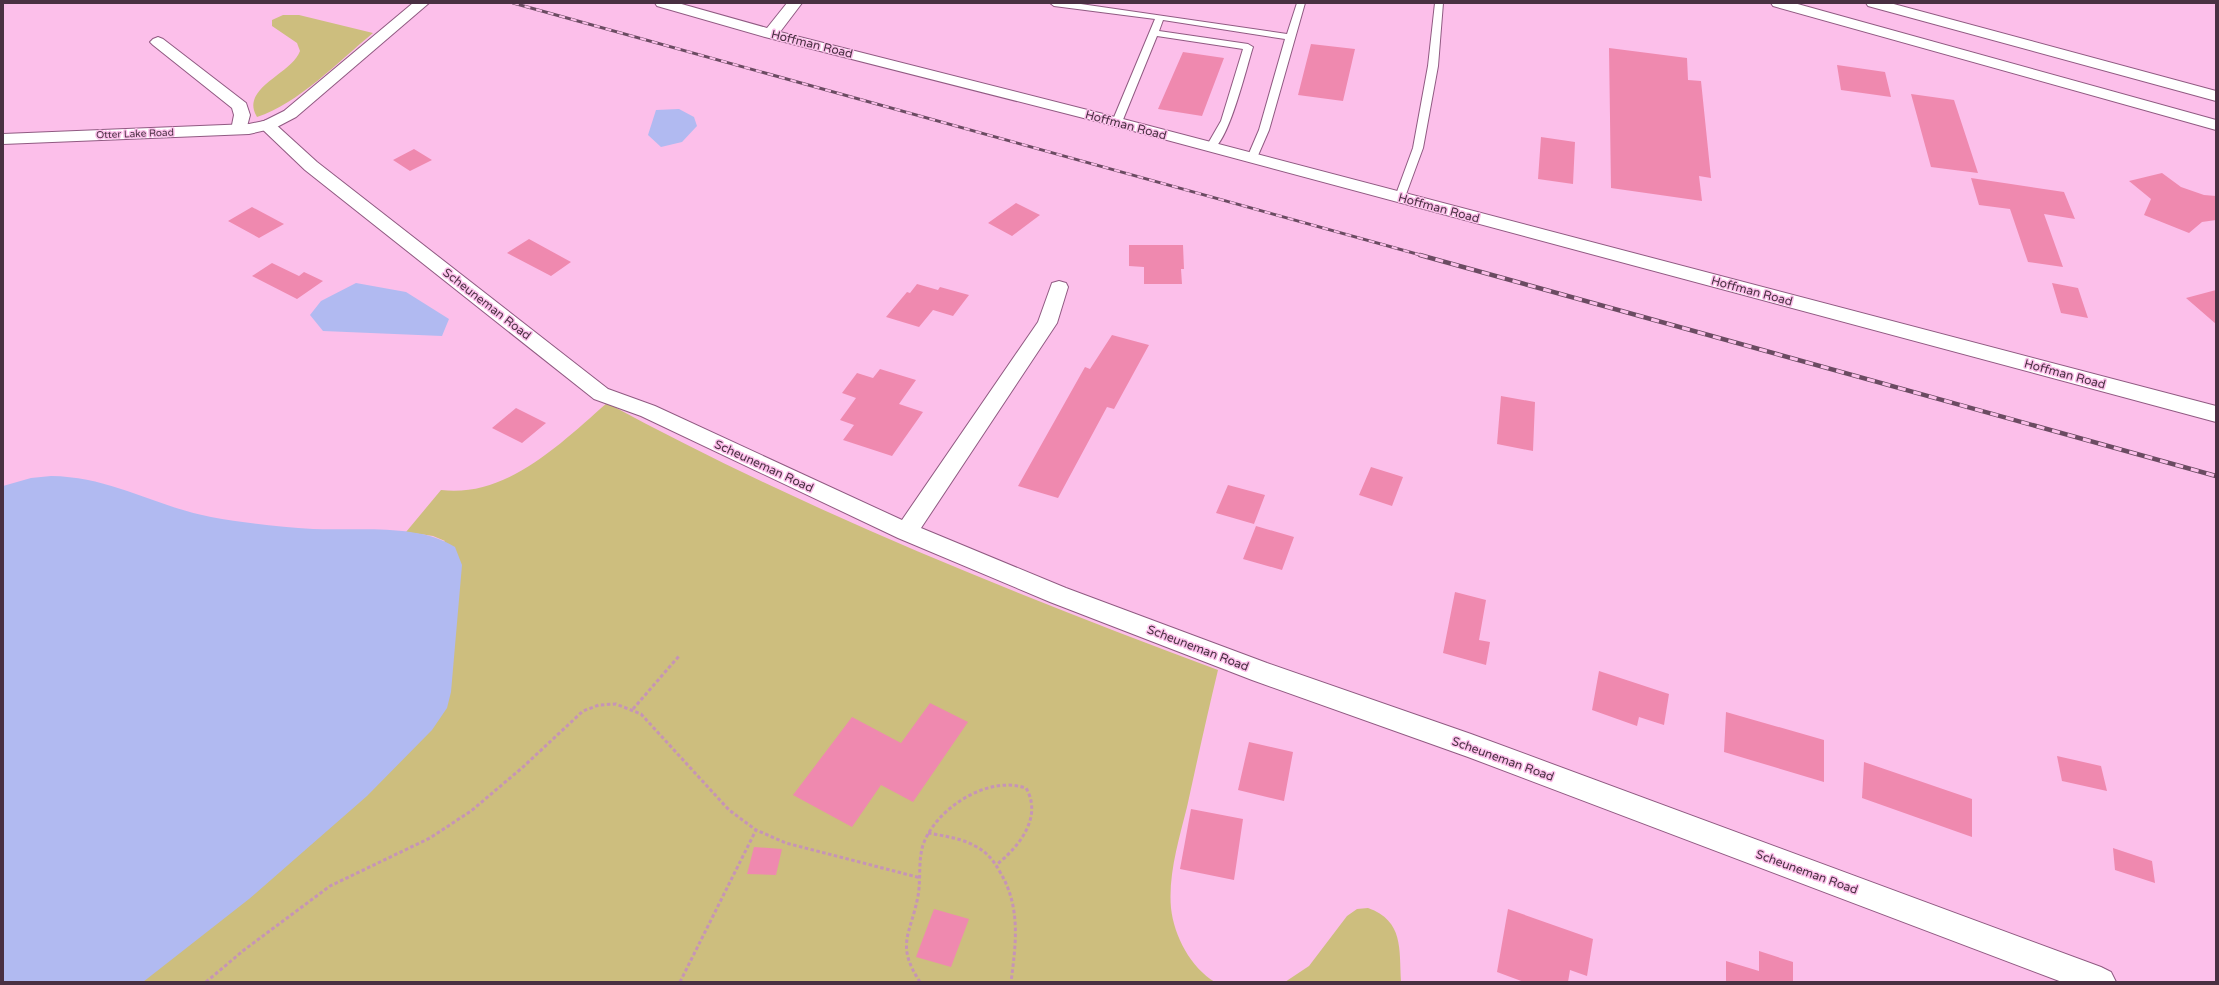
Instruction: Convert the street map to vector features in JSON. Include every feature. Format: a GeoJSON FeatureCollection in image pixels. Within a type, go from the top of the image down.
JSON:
{"type":"FeatureCollection","features":[{"type":"Feature","properties":{"kind":"street"},"geometry":{"type":"LineString","coordinates":[[267,125],[295,110],[422,3]]}},
{"type":"Feature","properties":{"kind":"street","name":"Hoffman Road"},"geometry":{"type":"LineString","coordinates":[[662,3],[770,34],[1117,122],[2216,414]]}},
{"type":"Feature","properties":{"kind":"street"},"geometry":{"type":"LineString","coordinates":[[770,34],[795,3]]}},
{"type":"Feature","properties":{"kind":"street"},"geometry":{"type":"LineString","coordinates":[[1778,3],[2216,125]]}},
{"type":"Feature","properties":{"kind":"street"},"geometry":{"type":"LineString","coordinates":[[1873,3],[2216,96]]}},
{"type":"Feature","properties":{"kind":"street"},"geometry":{"type":"LineString","coordinates":[[158,42],[240,106],[242,115],[239,130]]}},
{"type":"Feature","properties":{"kind":"street","name":"Otter Lake Road"},"geometry":{"type":"LineString","coordinates":[[3,139],[239,130],[267,125]]}},
{"type":"Feature","properties":{"kind":"street","name":"Scheuneman Road"},"geometry":{"type":"LineString","coordinates":[[267,125],[307,163],[601,394],[648,411],[906,532],[1052,593],[1275,678],[1478,749],[2101,982]]}},
{"type":"Feature","properties":{"kind":"street"},"geometry":{"type":"LineString","coordinates":[[906,532],[1047,323],[1059,287]]}},
{"type":"Feature","properties":{"kind":"lane"},"geometry":{"type":"LineString","coordinates":[[1054,3],[1160,17],[1290,37]]}},
{"type":"Feature","properties":{"kind":"lane"},"geometry":{"type":"LineString","coordinates":[[1252,158],[1264,130],[1301,3]]}},
{"type":"Feature","properties":{"kind":"lane"},"geometry":{"type":"LineString","coordinates":[[1400,197],[1418,148],[1433,66],[1440,3]]}},
{"type":"Feature","properties":{"kind":"lane"},"geometry":{"type":"LineString","coordinates":[[1117,122],[1160,17]]}},
{"type":"Feature","properties":{"kind":"lane"},"geometry":{"type":"LineString","coordinates":[[1154,33],[1248,47],[1226,121],[1212,147]]}},
{"type":"Feature","properties":{"kind":"path"},"geometry":{"type":"LineString","coordinates":[[634,709],[679,656]]}},
{"type":"Feature","properties":{"kind":"path"},"geometry":{"type":"LineString","coordinates":[[206,982],[244,950],[330,886],[430,838],[471,811],[523,767],[583,711],[592,706],[606,703],[634,709],[647,720],[729,810],[756,830],[792,845],[921,878]]}},
{"type":"Feature","properties":{"kind":"path"},"geometry":{"type":"LineString","coordinates":[[920,982],[906,962],[905,956],[906,940],[917,903],[921,878],[922,850],[928,833],[942,814],[969,797],[1006,783],[1023,787],[1033,796],[1033,808],[1030,821],[1018,846],[996,865]]}},
{"type":"Feature","properties":{"kind":"path"},"geometry":{"type":"LineString","coordinates":[[680,982],[756,830]]}},
{"type":"Feature","properties":{"kind":"path"},"geometry":{"type":"LineString","coordinates":[[928,833],[959,840],[980,848],[996,865],[1010,891],[1017,918],[1018,933],[1011,982]]}},
{"type":"Feature","properties":{"kind":"shaded area"},"geometry":{"type":"Polygon","coordinates":[[[283,15],[299,15],[373,33],[318,81],[303,92],[272,111],[257,117],[253,107],[255,98],[261,89],[295,59],[300,51],[297,43],[272,26],[272,20],[283,15]]]}},
{"type":"Feature","properties":{"kind":"shaded area"},"geometry":{"type":"Polygon","coordinates":[[[607,403],[681,442],[755,478],[908,547],[1062,610],[1218,670],[1175,857],[1170,895],[1173,919],[1185,950],[1198,968],[1215,982],[3,982],[445,541],[433,536],[406,532],[441,490],[465,490],[488,485],[510,477],[552,450],[607,403]]]}},
{"type":"Feature","properties":{"kind":"shaded area"},"geometry":{"type":"Polygon","coordinates":[[[1368,908],[1388,920],[1394,928],[1399,948],[1401,982],[1285,982],[1309,966],[1347,916],[1357,909],[1368,908]]]}},
{"type":"Feature","properties":{"kind":"water"},"geometry":{"type":"Polygon","coordinates":[[[679,109],[694,117],[697,126],[682,142],[661,147],[648,135],[656,110],[679,109]]]}},
{"type":"Feature","properties":{"kind":"water"},"geometry":{"type":"Polygon","coordinates":[[[356,283],[406,292],[449,319],[442,336],[323,331],[310,315],[321,301],[356,283]]]}},
{"type":"Feature","properties":{"kind":"water"},"geometry":{"type":"Polygon","coordinates":[[[51,476],[94,481],[190,512],[223,519],[313,529],[368,529],[405,531],[423,534],[440,539],[455,547],[462,565],[451,692],[447,708],[432,730],[367,796],[249,899],[143,982],[3,982],[3,486],[31,478],[51,476]]]}},
{"type":"Feature","properties":{"kind":"building"},"geometry":{"type":"Polygon","coordinates":[[[1311,44],[1355,49],[1343,101],[1298,95],[1311,44]]]}},
{"type":"Feature","properties":{"kind":"building"},"geometry":{"type":"Polygon","coordinates":[[[1609,48],[1687,58],[1688,80],[1701,81],[1711,178],[1699,176],[1702,201],[1611,188],[1609,48]]]}},
{"type":"Feature","properties":{"kind":"building"},"geometry":{"type":"Polygon","coordinates":[[[1183,52],[1224,58],[1202,116],[1158,109],[1183,52]]]}},
{"type":"Feature","properties":{"kind":"building"},"geometry":{"type":"Polygon","coordinates":[[[1837,65],[1885,72],[1891,97],[1841,90],[1837,65]]]}},
{"type":"Feature","properties":{"kind":"building"},"geometry":{"type":"Polygon","coordinates":[[[1911,94],[1954,100],[1978,173],[1931,167],[1911,94]]]}},
{"type":"Feature","properties":{"kind":"building"},"geometry":{"type":"Polygon","coordinates":[[[1541,137],[1575,142],[1573,184],[1538,179],[1541,137]]]}},
{"type":"Feature","properties":{"kind":"building"},"geometry":{"type":"Polygon","coordinates":[[[414,149],[432,160],[410,171],[393,160],[414,149]]]}},
{"type":"Feature","properties":{"kind":"building"},"geometry":{"type":"Polygon","coordinates":[[[2162,173],[2181,187],[2204,195],[2216,196],[2216,220],[2202,222],[2189,233],[2144,215],[2151,199],[2129,181],[2162,173]]]}},
{"type":"Feature","properties":{"kind":"building"},"geometry":{"type":"Polygon","coordinates":[[[1971,178],[2064,192],[2075,219],[2044,214],[2063,267],[2028,262],[2010,209],[1979,205],[1971,178]]]}},
{"type":"Feature","properties":{"kind":"building"},"geometry":{"type":"Polygon","coordinates":[[[1016,203],[1040,215],[1012,236],[988,223],[1016,203]]]}},
{"type":"Feature","properties":{"kind":"building"},"geometry":{"type":"Polygon","coordinates":[[[252,207],[284,224],[259,238],[228,221],[252,207]]]}},
{"type":"Feature","properties":{"kind":"building"},"geometry":{"type":"Polygon","coordinates":[[[529,239],[571,262],[551,276],[507,253],[529,239]]]}},
{"type":"Feature","properties":{"kind":"building"},"geometry":{"type":"Polygon","coordinates":[[[1129,245],[1183,245],[1184,269],[1181,269],[1182,284],[1144,284],[1144,267],[1129,266],[1129,245]]]}},
{"type":"Feature","properties":{"kind":"building"},"geometry":{"type":"Polygon","coordinates":[[[272,263],[299,276],[304,272],[323,281],[297,299],[252,276],[272,263]]]}},
{"type":"Feature","properties":{"kind":"building"},"geometry":{"type":"Polygon","coordinates":[[[2052,283],[2078,288],[2088,318],[2061,313],[2052,283]]]}},
{"type":"Feature","properties":{"kind":"building"},"geometry":{"type":"Polygon","coordinates":[[[917,284],[938,290],[940,287],[969,295],[953,316],[933,310],[919,327],[886,317],[907,292],[910,293],[917,284]]]}},
{"type":"Feature","properties":{"kind":"building"},"geometry":{"type":"Polygon","coordinates":[[[2216,290],[2216,324],[2186,298],[2216,290]]]}},
{"type":"Feature","properties":{"kind":"building"},"geometry":{"type":"Polygon","coordinates":[[[1112,335],[1149,345],[1114,409],[1107,407],[1058,498],[1018,486],[1085,367],[1090,369],[1112,335]]]}},
{"type":"Feature","properties":{"kind":"building"},"geometry":{"type":"Polygon","coordinates":[[[880,369],[916,380],[899,404],[923,412],[892,456],[843,440],[854,425],[840,420],[856,398],[842,393],[857,373],[873,378],[880,369]]]}},
{"type":"Feature","properties":{"kind":"building"},"geometry":{"type":"Polygon","coordinates":[[[1501,396],[1535,402],[1533,451],[1497,444],[1501,396]]]}},
{"type":"Feature","properties":{"kind":"building"},"geometry":{"type":"Polygon","coordinates":[[[516,408],[546,423],[522,443],[492,428],[516,408]]]}},
{"type":"Feature","properties":{"kind":"building"},"geometry":{"type":"Polygon","coordinates":[[[1371,467],[1403,477],[1392,506],[1359,495],[1371,467]]]}},
{"type":"Feature","properties":{"kind":"building"},"geometry":{"type":"Polygon","coordinates":[[[1228,485],[1265,495],[1254,524],[1216,513],[1228,485]]]}},
{"type":"Feature","properties":{"kind":"building"},"geometry":{"type":"Polygon","coordinates":[[[1256,526],[1294,537],[1282,570],[1243,559],[1256,526]]]}},
{"type":"Feature","properties":{"kind":"building"},"geometry":{"type":"Polygon","coordinates":[[[1455,592],[1486,600],[1479,640],[1490,642],[1486,665],[1443,653],[1455,592]]]}},
{"type":"Feature","properties":{"kind":"building"},"geometry":{"type":"Polygon","coordinates":[[[1599,671],[1669,694],[1664,725],[1639,717],[1637,726],[1592,710],[1599,671]]]}},
{"type":"Feature","properties":{"kind":"building"},"geometry":{"type":"Polygon","coordinates":[[[930,703],[968,722],[913,802],[881,785],[852,827],[793,795],[852,717],[901,743],[930,703]]]}},
{"type":"Feature","properties":{"kind":"building"},"geometry":{"type":"Polygon","coordinates":[[[1726,712],[1824,740],[1824,782],[1724,752],[1726,712]]]}},
{"type":"Feature","properties":{"kind":"building"},"geometry":{"type":"Polygon","coordinates":[[[1249,742],[1293,752],[1284,801],[1238,790],[1249,742]]]}},
{"type":"Feature","properties":{"kind":"building"},"geometry":{"type":"Polygon","coordinates":[[[2057,756],[2101,766],[2107,791],[2062,781],[2057,756]]]}},
{"type":"Feature","properties":{"kind":"building"},"geometry":{"type":"Polygon","coordinates":[[[1864,762],[1972,799],[1972,837],[1862,798],[1864,762]]]}},
{"type":"Feature","properties":{"kind":"building"},"geometry":{"type":"Polygon","coordinates":[[[1191,809],[1243,819],[1234,880],[1180,869],[1191,809]]]}},
{"type":"Feature","properties":{"kind":"building"},"geometry":{"type":"Polygon","coordinates":[[[754,847],[782,849],[776,875],[747,874],[754,847]]]}},
{"type":"Feature","properties":{"kind":"building"},"geometry":{"type":"Polygon","coordinates":[[[2113,848],[2152,861],[2155,883],[2115,870],[2113,848]]]}},
{"type":"Feature","properties":{"kind":"building"},"geometry":{"type":"Polygon","coordinates":[[[934,909],[969,919],[951,967],[916,957],[934,909]]]}},
{"type":"Feature","properties":{"kind":"building"},"geometry":{"type":"Polygon","coordinates":[[[1508,909],[1593,939],[1587,976],[1570,970],[1568,982],[1524,982],[1497,972],[1508,909]]]}},
{"type":"Feature","properties":{"kind":"building"},"geometry":{"type":"Polygon","coordinates":[[[1759,951],[1793,962],[1793,982],[1726,982],[1726,961],[1759,971],[1759,951]]]}},
{"type":"Feature","properties":{"kind":"railway"},"geometry":{"type":"LineString","coordinates":[[513,3],[1424,256]]}},
{"type":"Feature","properties":{"kind":"railway"},"geometry":{"type":"LineString","coordinates":[[1420,255],[2216,476]]}}]}
